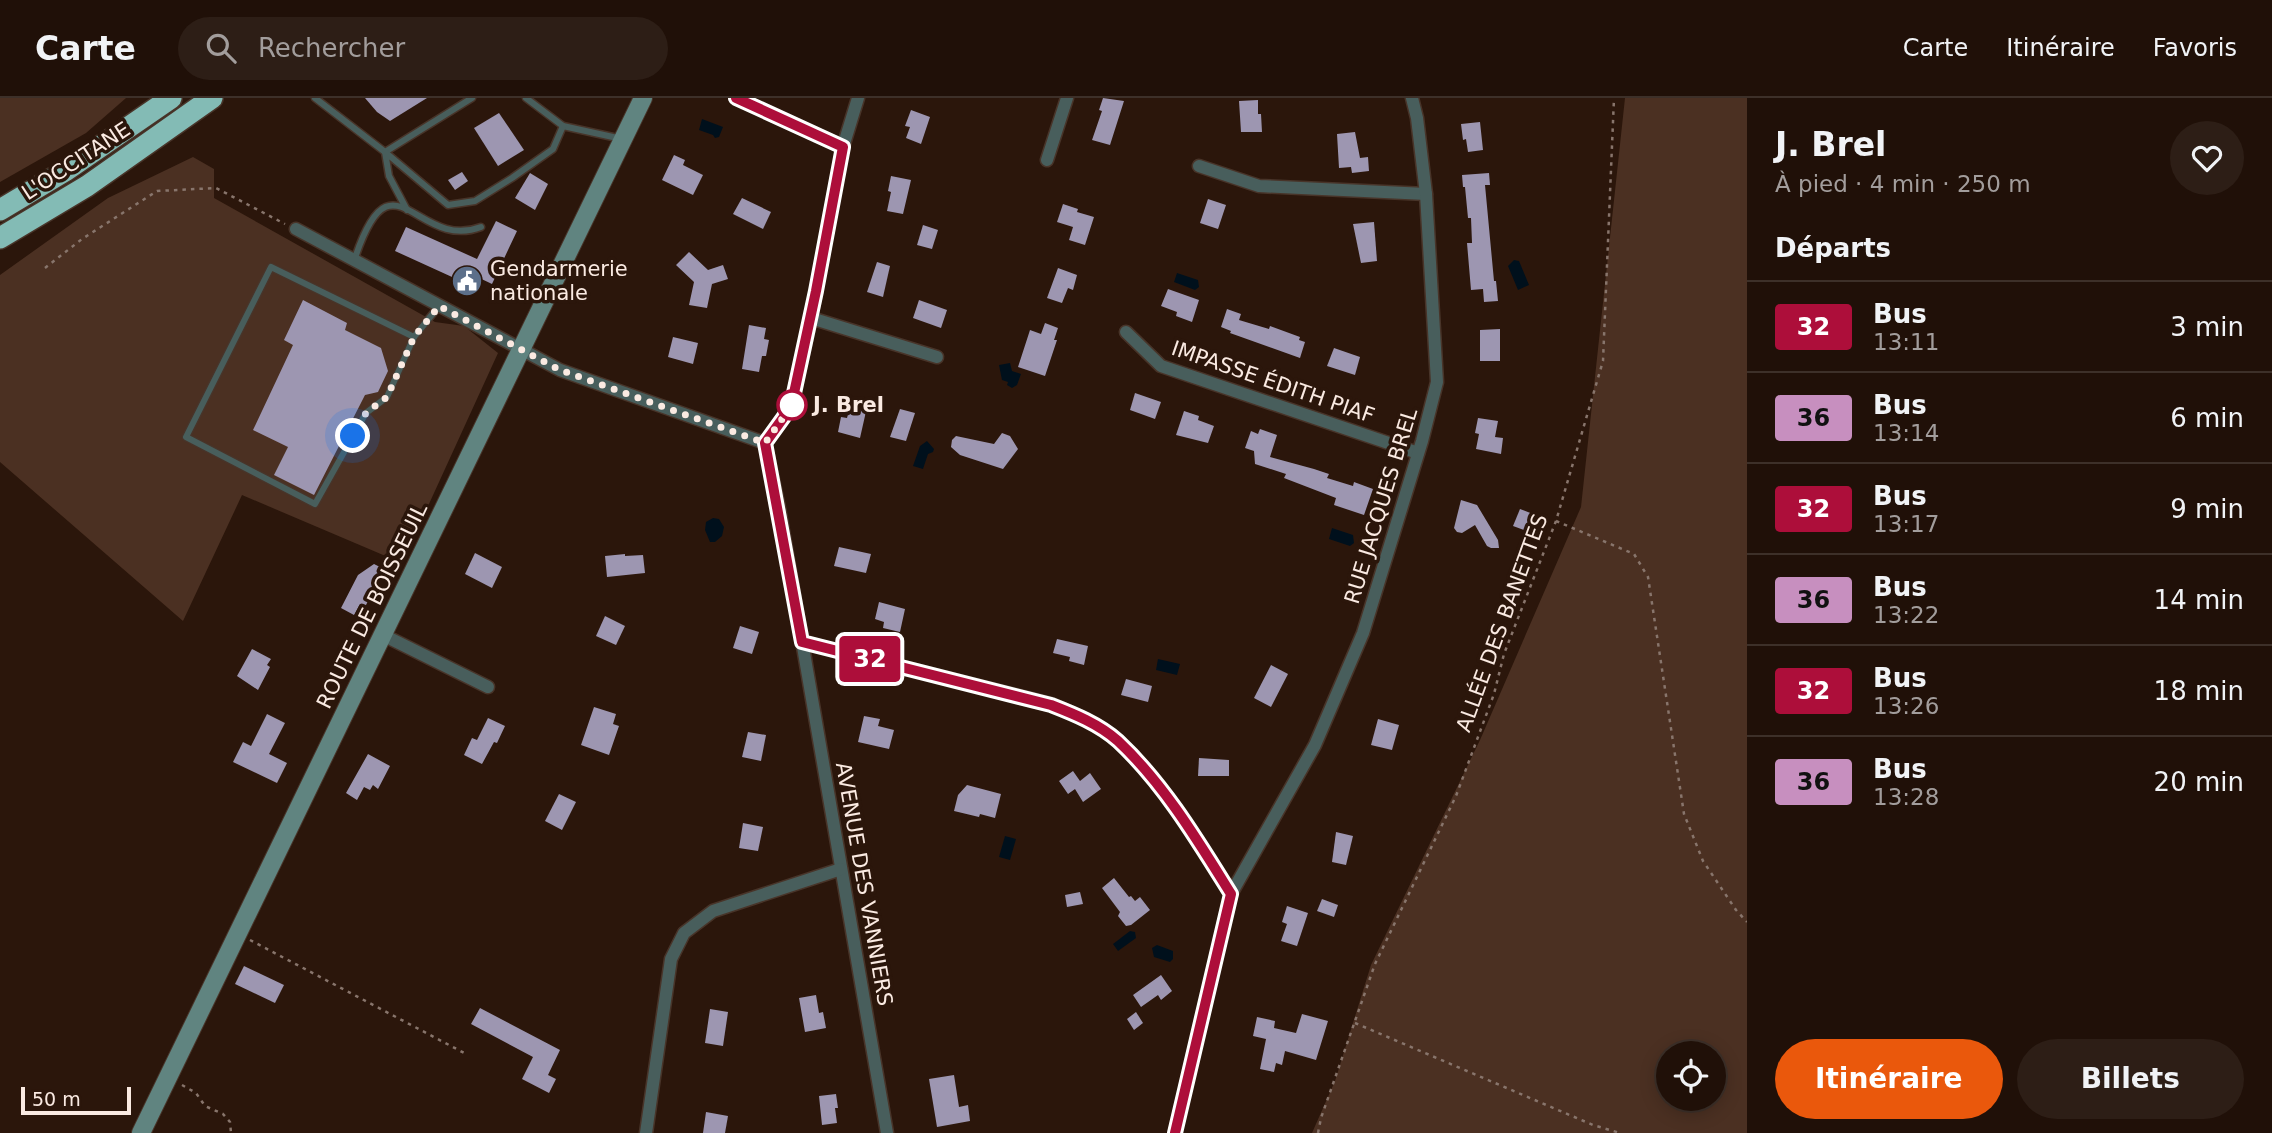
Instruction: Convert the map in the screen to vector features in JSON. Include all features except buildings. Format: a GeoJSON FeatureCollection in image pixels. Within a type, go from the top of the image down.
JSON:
{"type":"FeatureCollection","features":[{"type":"Feature","properties":{"kind":"highway","name":"L'OCCITANE"},"geometry":{"type":"LineString","coordinates":[[0,210],[65,171],[171,98]]}},
{"type":"Feature","properties":{"kind":"highway","name":"L'OCCITANE"},"geometry":{"type":"LineString","coordinates":[[0,238],[87,186],[212,98]]}},
{"type":"Feature","properties":{"kind":"main road","name":"ROUTE DE BOISSEUIL"},"geometry":{"type":"LineString","coordinates":[[141,1133],[643,98]]}},
{"type":"Feature","properties":{"kind":"street"},"geometry":{"type":"LineString","coordinates":[[736,98],[843,147]]}},
{"type":"Feature","properties":{"kind":"street"},"geometry":{"type":"LineString","coordinates":[[296,229],[560,370],[765,443],[791,407],[811,318],[843,147],[858,98]]}},
{"type":"Feature","properties":{"kind":"street"},"geometry":{"type":"LineString","coordinates":[[1046,160],[1067,98]]}},
{"type":"Feature","properties":{"kind":"street","name":"RUE JACQUES BREL"},"geometry":{"type":"LineString","coordinates":[[1175,1133],[1231,894],[1315,745],[1363,633],[1437,382],[1426,194],[1412,98]]}},
{"type":"Feature","properties":{"kind":"street"},"geometry":{"type":"LineString","coordinates":[[1199,166],[1259,186],[1426,194]]}},
{"type":"Feature","properties":{"kind":"street"},"geometry":{"type":"LineString","coordinates":[[811,318],[937,357]]}},
{"type":"Feature","properties":{"kind":"street","name":"IMPASSE ÉDITH PIAF"},"geometry":{"type":"LineString","coordinates":[[1126,332],[1161,366],[1418,453]]}},
{"type":"Feature","properties":{"kind":"street","name":"AVENUE DES VANNIERS"},"geometry":{"type":"LineString","coordinates":[[765,443],[887,1133]]}},
{"type":"Feature","properties":{"kind":"street"},"geometry":{"type":"LineString","coordinates":[[383,635],[488,687]]}},
{"type":"Feature","properties":{"kind":"street"},"geometry":{"type":"LineString","coordinates":[[802,642],[1051,705],[1084,719],[1116,740],[1153,779],[1231,894]]}},
{"type":"Feature","properties":{"kind":"street"},"geometry":{"type":"LineString","coordinates":[[646,1133],[671,959],[684,933],[713,911],[841,869]]}},
{"type":"Feature","properties":{"kind":"lane"},"geometry":{"type":"LineString","coordinates":[[315,98],[448,205],[475,201],[512,178],[553,149],[563,126]]}},
{"type":"Feature","properties":{"kind":"lane"},"geometry":{"type":"LineString","coordinates":[[323,104],[331,98]]}},
{"type":"Feature","properties":{"kind":"lane"},"geometry":{"type":"LineString","coordinates":[[384,152],[472,98]]}},
{"type":"Feature","properties":{"kind":"lane"},"geometry":{"type":"LineString","coordinates":[[526,98],[563,126],[624,140]]}},
{"type":"Feature","properties":{"kind":"lane"},"geometry":{"type":"LineString","coordinates":[[384,152],[389,177],[407,210]]}},
{"type":"Feature","properties":{"kind":"lane"},"geometry":{"type":"LineString","coordinates":[[354,261],[362,237],[378,210],[386,205],[397,205],[453,231],[472,231],[481,227]]}},
{"type":"Feature","properties":{"kind":"lane"},"geometry":{"type":"LineString","coordinates":[[414,337],[271,267],[186,437],[314,504],[366,413],[387,397],[414,337],[439,306]]}},
{"type":"Feature","properties":{"kind":"path","name":"ALLÉE DES BANETTES"},"geometry":{"type":"LineString","coordinates":[[1318,1133],[1376,964],[1456,796],[1494,694],[1504,654],[1556,521],[1602,361],[1614,98]]}},
{"type":"Feature","properties":{"kind":"path"},"geometry":{"type":"LineString","coordinates":[[45,268],[82,239],[157,191],[216,188],[296,229]]}},
{"type":"Feature","properties":{"kind":"path"},"geometry":{"type":"LineString","coordinates":[[1556,521],[1634,554],[1648,577],[1684,814],[1703,861],[1747,922]]}},
{"type":"Feature","properties":{"kind":"path"},"geometry":{"type":"LineString","coordinates":[[238,934],[468,1055]]}},
{"type":"Feature","properties":{"kind":"path"},"geometry":{"type":"LineString","coordinates":[[1355,1023],[1593,1125],[1620,1133]]}},
{"type":"Feature","properties":{"kind":"path"},"geometry":{"type":"LineString","coordinates":[[168,1077],[196,1093],[205,1106],[223,1114],[230,1122],[231,1133]]}},
{"type":"Feature","properties":{"kind":"shaded area"},"geometry":{"type":"Polygon","coordinates":[[[0,98],[126,98],[86,133],[0,182],[0,98]]]}},
{"type":"Feature","properties":{"kind":"shaded area"},"geometry":{"type":"Polygon","coordinates":[[[1625,98],[1747,98],[1747,1133],[1312,1133],[1335,1081],[1371,965],[1480,740],[1581,507],[1625,98]]]}},
{"type":"Feature","properties":{"kind":"shaded area"},"geometry":{"type":"Polygon","coordinates":[[[193,157],[214,169],[214,198],[435,322],[464,326],[498,353],[402,563],[242,495],[183,621],[0,462],[0,275],[108,198],[193,157]]]}},
{"type":"Feature","properties":{"kind":"water"},"geometry":{"type":"Polygon","coordinates":[[[702,119],[723,127],[719,137],[715,138],[699,130],[702,119]]]}},
{"type":"Feature","properties":{"kind":"water"},"geometry":{"type":"Polygon","coordinates":[[[1514,260],[1519,261],[1529,285],[1518,290],[1508,266],[1514,260]]]}},
{"type":"Feature","properties":{"kind":"water"},"geometry":{"type":"Polygon","coordinates":[[[1177,273],[1198,280],[1199,287],[1195,290],[1174,282],[1177,273]]]}},
{"type":"Feature","properties":{"kind":"water"},"geometry":{"type":"Polygon","coordinates":[[[1010,363],[1012,371],[1021,374],[1017,385],[1012,388],[1007,385],[1008,382],[1002,380],[999,365],[1010,363]]]}},
{"type":"Feature","properties":{"kind":"water"},"geometry":{"type":"Polygon","coordinates":[[[927,441],[934,449],[933,452],[928,454],[923,469],[913,466],[920,446],[927,441]]]}},
{"type":"Feature","properties":{"kind":"water"},"geometry":{"type":"Polygon","coordinates":[[[713,518],[719,519],[724,527],[722,536],[715,542],[710,542],[705,530],[706,522],[713,518]]]}},
{"type":"Feature","properties":{"kind":"water"},"geometry":{"type":"Polygon","coordinates":[[[1332,528],[1353,535],[1354,543],[1350,546],[1329,539],[1332,528]]]}},
{"type":"Feature","properties":{"kind":"water"},"geometry":{"type":"Polygon","coordinates":[[[1158,659],[1180,664],[1177,675],[1156,670],[1158,659]]]}},
{"type":"Feature","properties":{"kind":"water"},"geometry":{"type":"Polygon","coordinates":[[[1005,836],[1016,839],[1010,860],[999,857],[1005,836]]]}},
{"type":"Feature","properties":{"kind":"water"},"geometry":{"type":"Polygon","coordinates":[[[1130,931],[1135,932],[1136,938],[1118,951],[1113,944],[1130,931]]]}},
{"type":"Feature","properties":{"kind":"water"},"geometry":{"type":"Polygon","coordinates":[[[1157,945],[1173,951],[1173,959],[1170,962],[1154,957],[1152,948],[1157,945]]]}},
{"type":"Feature","properties":{"kind":"bus line","name":"32"},"geometry":{"type":"LineString","coordinates":[[736,98],[843,147],[838,183],[791,407],[765,443],[802,642],[1051,705],[1084,719],[1116,740],[1153,779],[1231,894],[1175,1133]]}},
{"type":"Feature","properties":{"kind":"place","name":"Gendarmerie nationale"},"geometry":{"type":"Point","coordinates":[467,281]}},
{"type":"Feature","properties":{"kind":"place","name":"J. Brel"},"geometry":{"type":"Point","coordinates":[792,405]}},
{"type":"Feature","properties":{"kind":"route"},"geometry":{"type":"LineString","coordinates":[[353,436],[366,413],[387,397],[414,337],[439,306],[560,370],[765,443],[792,405]]}}]}
